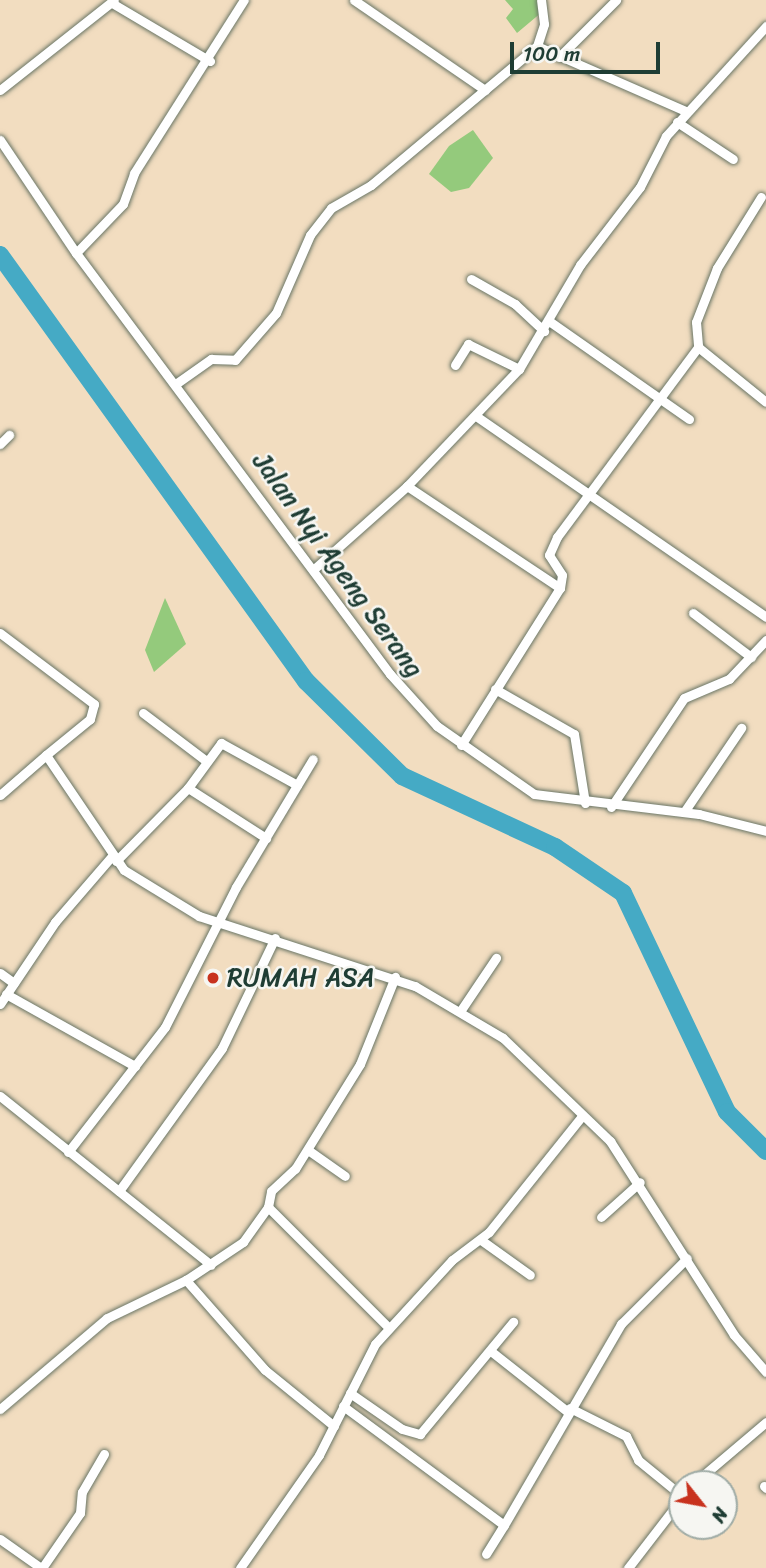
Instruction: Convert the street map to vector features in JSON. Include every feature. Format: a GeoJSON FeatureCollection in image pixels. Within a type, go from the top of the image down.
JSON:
{"type":"FeatureCollection","features":[{"type":"Feature","properties":{"kind":"street"},"geometry":{"type":"LineString","coordinates":[[76,253],[123,204],[134,173],[210,61],[244,0]]}},
{"type":"Feature","properties":{"kind":"street"},"geometry":{"type":"LineString","coordinates":[[354,0],[485,90]]}},
{"type":"Feature","properties":{"kind":"street"},"geometry":{"type":"LineString","coordinates":[[177,383],[211,359],[235,360],[276,313],[310,235],[331,208],[371,185],[537,46],[544,24],[541,0]]}},
{"type":"Feature","properties":{"kind":"street"},"geometry":{"type":"LineString","coordinates":[[559,57],[616,0]]}},
{"type":"Feature","properties":{"kind":"street"},"geometry":{"type":"LineString","coordinates":[[0,90],[109,2],[210,61]]}},
{"type":"Feature","properties":{"kind":"street"},"geometry":{"type":"LineString","coordinates":[[314,569],[407,486],[519,369],[677,122],[766,26]]}},
{"type":"Feature","properties":{"kind":"street"},"geometry":{"type":"LineString","coordinates":[[537,46],[686,111]]}},
{"type":"Feature","properties":{"kind":"street"},"geometry":{"type":"LineString","coordinates":[[677,122],[733,159]]}},
{"type":"Feature","properties":{"kind":"street","name":"Jalan Nyi Ageng Serang"},"geometry":{"type":"LineString","coordinates":[[0,140],[76,253],[177,383],[413,704],[461,745],[534,794],[611,807],[684,812],[766,831]]}},
{"type":"Feature","properties":{"kind":"street"},"geometry":{"type":"LineString","coordinates":[[461,745],[560,588],[562,575],[549,555],[586,495],[698,347],[699,307],[761,197]]}},
{"type":"Feature","properties":{"kind":"street"},"geometry":{"type":"LineString","coordinates":[[471,279],[515,304],[544,331]]}},
{"type":"Feature","properties":{"kind":"street"},"geometry":{"type":"LineString","coordinates":[[549,321],[689,419]]}},
{"type":"Feature","properties":{"kind":"street"},"geometry":{"type":"LineString","coordinates":[[456,365],[468,344],[519,369]]}},
{"type":"Feature","properties":{"kind":"street"},"geometry":{"type":"LineString","coordinates":[[698,347],[766,401]]}},
{"type":"Feature","properties":{"kind":"street"},"geometry":{"type":"LineString","coordinates":[[476,416],[586,495],[766,617]]}},
{"type":"Feature","properties":{"kind":"street"},"geometry":{"type":"LineString","coordinates":[[0,444],[9,435]]}},
{"type":"Feature","properties":{"kind":"street"},"geometry":{"type":"LineString","coordinates":[[407,486],[560,588]]}},
{"type":"Feature","properties":{"kind":"street"},"geometry":{"type":"LineString","coordinates":[[693,613],[751,657]]}},
{"type":"Feature","properties":{"kind":"street"},"geometry":{"type":"LineString","coordinates":[[0,633],[94,704],[90,719],[0,795]]}},
{"type":"Feature","properties":{"kind":"street"},"geometry":{"type":"LineString","coordinates":[[611,807],[684,698],[722,683],[766,640]]}},
{"type":"Feature","properties":{"kind":"street"},"geometry":{"type":"LineString","coordinates":[[495,689],[574,734],[585,803]]}},
{"type":"Feature","properties":{"kind":"street"},"geometry":{"type":"LineString","coordinates":[[143,713],[205,760]]}},
{"type":"Feature","properties":{"kind":"street"},"geometry":{"type":"LineString","coordinates":[[684,812],[741,728]]}},
{"type":"Feature","properties":{"kind":"street"},"geometry":{"type":"LineString","coordinates":[[0,1004],[55,922],[114,858],[188,788],[205,760],[225,744],[297,785]]}},
{"type":"Feature","properties":{"kind":"street"},"geometry":{"type":"LineString","coordinates":[[46,755],[114,858],[159,897],[217,922],[395,977],[461,1010],[543,1070],[582,1116],[610,1141],[640,1182],[734,1335],[766,1372]]}},
{"type":"Feature","properties":{"kind":"street"},"geometry":{"type":"LineString","coordinates":[[68,1152],[135,1066],[194,979],[217,922],[313,759]]}},
{"type":"Feature","properties":{"kind":"street"},"geometry":{"type":"LineString","coordinates":[[188,788],[266,838]]}},
{"type":"Feature","properties":{"kind":"street"},"geometry":{"type":"LineString","coordinates":[[119,1191],[222,1048],[275,938]]}},
{"type":"Feature","properties":{"kind":"street"},"geometry":{"type":"LineString","coordinates":[[461,1010],[496,958]]}},
{"type":"Feature","properties":{"kind":"street"},"geometry":{"type":"LineString","coordinates":[[0,973],[14,983]]}},
{"type":"Feature","properties":{"kind":"street"},"geometry":{"type":"LineString","coordinates":[[0,1409],[107,1318],[186,1280],[243,1242],[268,1207],[271,1191],[308,1150],[360,1064],[395,977]]}},
{"type":"Feature","properties":{"kind":"street"},"geometry":{"type":"LineString","coordinates":[[6,994],[135,1066]]}},
{"type":"Feature","properties":{"kind":"street"},"geometry":{"type":"LineString","coordinates":[[0,1096],[211,1265]]}},
{"type":"Feature","properties":{"kind":"street"},"geometry":{"type":"LineString","coordinates":[[240,1568],[334,1426],[350,1392],[389,1328],[452,1260],[481,1240],[582,1116]]}},
{"type":"Feature","properties":{"kind":"street"},"geometry":{"type":"LineString","coordinates":[[308,1150],[345,1176]]}},
{"type":"Feature","properties":{"kind":"street"},"geometry":{"type":"LineString","coordinates":[[601,1217],[640,1182]]}},
{"type":"Feature","properties":{"kind":"street"},"geometry":{"type":"LineString","coordinates":[[268,1207],[389,1328]]}},
{"type":"Feature","properties":{"kind":"street"},"geometry":{"type":"LineString","coordinates":[[481,1240],[530,1275]]}},
{"type":"Feature","properties":{"kind":"street"},"geometry":{"type":"LineString","coordinates":[[486,1554],[621,1324],[687,1258]]}},
{"type":"Feature","properties":{"kind":"street"},"geometry":{"type":"LineString","coordinates":[[186,1280],[265,1370],[334,1426]]}},
{"type":"Feature","properties":{"kind":"street"},"geometry":{"type":"LineString","coordinates":[[350,1392],[402,1429],[420,1434],[492,1352],[513,1322]]}},
{"type":"Feature","properties":{"kind":"street"},"geometry":{"type":"LineString","coordinates":[[492,1352],[569,1410],[626,1436],[638,1460],[668,1485]]}},
{"type":"Feature","properties":{"kind":"street"},"geometry":{"type":"LineString","coordinates":[[343,1406],[504,1525]]}},
{"type":"Feature","properties":{"kind":"street"},"geometry":{"type":"LineString","coordinates":[[709,1470],[766,1422]]}},
{"type":"Feature","properties":{"kind":"street"},"geometry":{"type":"LineString","coordinates":[[0,1539],[41,1568],[80,1513],[82,1492],[104,1454]]}},
{"type":"Feature","properties":{"kind":"street"},"geometry":{"type":"LineString","coordinates":[[628,1568],[668,1515]]}},
{"type":"Feature","properties":{"kind":"green space"},"geometry":{"type":"Polygon","coordinates":[[[505,0],[538,0],[542,12],[517,33],[506,18],[513,9],[505,0]]]}},
{"type":"Feature","properties":{"kind":"green space"},"geometry":{"type":"Polygon","coordinates":[[[473,130],[493,158],[469,188],[451,192],[429,174],[449,146],[473,130]]]}},
{"type":"Feature","properties":{"kind":"green space"},"geometry":{"type":"Polygon","coordinates":[[[165,598],[186,644],[154,672],[145,650],[165,598]]]}},
{"type":"Feature","properties":{"kind":"waterway"},"geometry":{"type":"LineString","coordinates":[[0,255],[306,681],[402,776],[555,847],[623,893],[727,1112],[766,1151]]}},
{"type":"Feature","properties":{"kind":"place","name":"RUMAH ASA"},"geometry":{"type":"Point","coordinates":[213,978]}}]}
